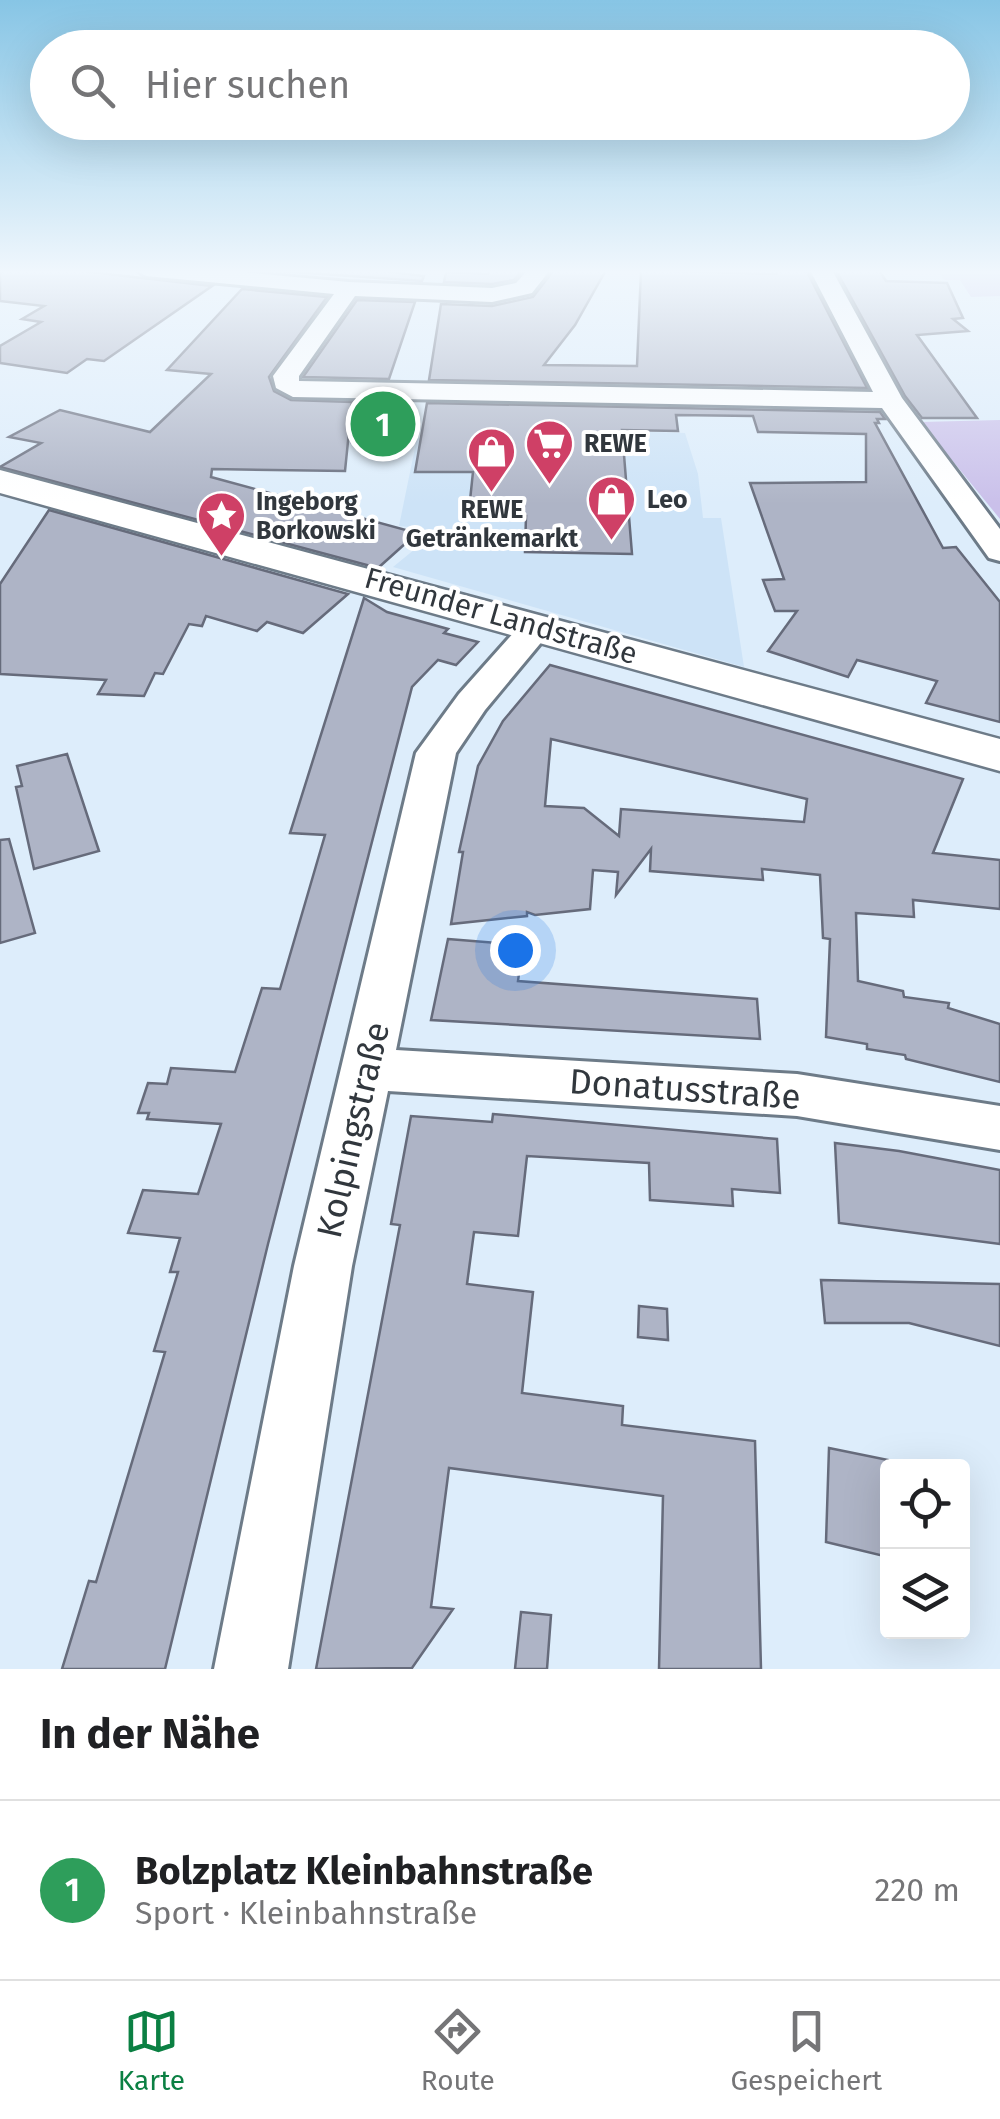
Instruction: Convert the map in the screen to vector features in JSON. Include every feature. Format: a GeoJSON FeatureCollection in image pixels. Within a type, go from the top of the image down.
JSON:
{"type":"FeatureCollection","features":[{"type":"Feature","properties":{"kind":"main road","name":"Freunder Landstraße"},"geometry":{"type":"LineString","coordinates":[[0,482],[1000,754]]}},
{"type":"Feature","properties":{"kind":"street"},"geometry":{"type":"LineString","coordinates":[[307,348],[286,376],[284,384],[292,389],[890,400]]}},
{"type":"Feature","properties":{"kind":"street"},"geometry":{"type":"LineString","coordinates":[[862,348],[890,400],[1000,551]]}},
{"type":"Feature","properties":{"kind":"street","name":"Kolpingstraße"},"geometry":{"type":"LineString","coordinates":[[252,1669],[323,1266],[436,753],[472,702],[537,627]]}},
{"type":"Feature","properties":{"kind":"street","name":"Donatusstraße"},"geometry":{"type":"LineString","coordinates":[[367,1068],[798,1095],[1000,1128]]}},
{"type":"Feature","properties":{"kind":"shaded area"},"geometry":{"type":"Polygon","coordinates":[[[541,399],[618,400],[623,431],[685,433],[698,474],[703,518],[721,518],[744,667],[393,567],[415,549],[420,528],[399,526],[417,438],[476,439],[541,428],[541,399]]]}},
{"type":"Feature","properties":{"kind":"shaded area"},"geometry":{"type":"Polygon","coordinates":[[[362,404],[415,405],[403,446],[350,444],[362,404]]]}},
{"type":"Feature","properties":{"kind":"shaded area"},"geometry":{"type":"Polygon","coordinates":[[[1000,420],[1000,519],[921,422],[1000,420]]]}},
{"type":"Feature","properties":{"kind":"building"},"geometry":{"type":"Polygon","coordinates":[[[0,348],[123,348],[104,361],[87,359],[67,373],[0,363],[0,348]]]}},
{"type":"Feature","properties":{"kind":"building"},"geometry":{"type":"Polygon","coordinates":[[[187,348],[290,348],[269,377],[274,391],[291,400],[352,402],[345,471],[212,469],[211,477],[417,533],[378,568],[0,467],[41,443],[9,437],[60,410],[150,432],[211,374],[167,370],[187,348]]]}},
{"type":"Feature","properties":{"kind":"building"},"geometry":{"type":"Polygon","coordinates":[[[323,348],[400,348],[389,379],[303,377],[323,348]]]}},
{"type":"Feature","properties":{"kind":"building"},"geometry":{"type":"Polygon","coordinates":[[[434,348],[557,348],[544,365],[637,366],[638,348],[846,348],[867,388],[429,380],[434,348]]]}},
{"type":"Feature","properties":{"kind":"building"},"geometry":{"type":"Polygon","coordinates":[[[879,348],[926,348],[977,418],[922,418],[879,348]]]}},
{"type":"Feature","properties":{"kind":"building"},"geometry":{"type":"Polygon","coordinates":[[[427,403],[880,412],[885,419],[875,423],[943,548],[956,547],[1000,602],[1000,722],[926,703],[937,681],[857,660],[848,677],[768,651],[797,611],[775,611],[763,580],[784,579],[750,483],[866,482],[866,434],[758,432],[753,416],[676,415],[678,431],[622,430],[632,554],[525,552],[526,516],[518,516],[518,511],[469,510],[473,472],[415,472],[427,403]]]}},
{"type":"Feature","properties":{"kind":"building"},"geometry":{"type":"Polygon","coordinates":[[[49,510],[348,594],[303,633],[267,622],[257,631],[206,616],[202,626],[189,624],[163,674],[155,673],[144,696],[98,694],[106,680],[0,674],[0,584],[49,510]]]}},
{"type":"Feature","properties":{"kind":"building"},"geometry":{"type":"Polygon","coordinates":[[[364,598],[387,612],[478,642],[456,665],[438,660],[412,687],[268,1244],[165,1669],[62,1669],[89,1581],[96,1582],[165,1352],[154,1351],[178,1272],[170,1272],[180,1238],[128,1233],[143,1190],[198,1194],[221,1124],[147,1119],[149,1113],[138,1113],[148,1083],[167,1084],[171,1068],[235,1072],[262,988],[280,989],[325,835],[290,833],[364,598]]]}},
{"type":"Feature","properties":{"kind":"building"},"geometry":{"type":"Polygon","coordinates":[[[550,665],[963,779],[933,853],[1000,860],[1000,909],[913,900],[914,917],[856,913],[858,981],[903,991],[904,997],[949,1003],[948,1008],[1000,1024],[1000,1082],[906,1059],[905,1055],[867,1049],[867,1044],[826,1037],[830,939],[823,938],[820,875],[762,869],[763,880],[650,871],[651,849],[616,895],[618,872],[593,870],[590,909],[535,915],[527,912],[527,916],[451,924],[463,852],[459,852],[478,766],[503,721],[550,665]],[[551,739],[545,806],[584,808],[619,836],[621,809],[804,822],[807,799],[551,739]]]}},
{"type":"Feature","properties":{"kind":"building"},"geometry":{"type":"Polygon","coordinates":[[[67,754],[99,851],[34,869],[16,787],[22,786],[17,766],[67,754]]]}},
{"type":"Feature","properties":{"kind":"building"},"geometry":{"type":"Polygon","coordinates":[[[9,839],[35,933],[0,943],[0,840],[9,839]]]}},
{"type":"Feature","properties":{"kind":"building"},"geometry":{"type":"Polygon","coordinates":[[[448,939],[523,945],[518,981],[757,999],[760,1039],[431,1020],[448,939]]]}},
{"type":"Feature","properties":{"kind":"building"},"geometry":{"type":"Polygon","coordinates":[[[493,1114],[777,1139],[780,1193],[732,1189],[733,1206],[650,1200],[649,1163],[527,1156],[518,1236],[474,1232],[467,1284],[533,1292],[522,1393],[623,1406],[622,1425],[755,1441],[761,1669],[659,1669],[663,1496],[449,1468],[431,1607],[453,1609],[412,1668],[316,1669],[400,1225],[391,1224],[411,1116],[492,1122],[493,1114]]]}},
{"type":"Feature","properties":{"kind":"building"},"geometry":{"type":"Polygon","coordinates":[[[835,1143],[1000,1170],[1000,1244],[839,1223],[835,1143]]]}},
{"type":"Feature","properties":{"kind":"building"},"geometry":{"type":"Polygon","coordinates":[[[821,1280],[1000,1284],[1000,1346],[909,1323],[825,1323],[821,1280]]]}},
{"type":"Feature","properties":{"kind":"building"},"geometry":{"type":"Polygon","coordinates":[[[639,1306],[667,1309],[668,1340],[638,1337],[639,1306]]]}},
{"type":"Feature","properties":{"kind":"building"},"geometry":{"type":"Polygon","coordinates":[[[829,1448],[883,1459],[880,1459],[880,1555],[826,1542],[829,1448]]]}},
{"type":"Feature","properties":{"kind":"building"},"geometry":{"type":"Polygon","coordinates":[[[521,1612],[551,1615],[547,1669],[515,1669],[521,1612]]]}},
{"type":"Feature","properties":{"kind":"place","name":"Bolzplatz Kleinbahnstraße"},"geometry":{"type":"Point","coordinates":[383,424]}},
{"type":"Feature","properties":{"kind":"place","name":"REWE"},"geometry":{"type":"Point","coordinates":[549,486]}},
{"type":"Feature","properties":{"kind":"place","name":"REWE Getränkemarkt"},"geometry":{"type":"Point","coordinates":[492,494]}},
{"type":"Feature","properties":{"kind":"place","name":"Leo"},"geometry":{"type":"Point","coordinates":[612,542]}},
{"type":"Feature","properties":{"kind":"place","name":"Ingeborg Borkowski"},"geometry":{"type":"Point","coordinates":[221,558]}}]}
